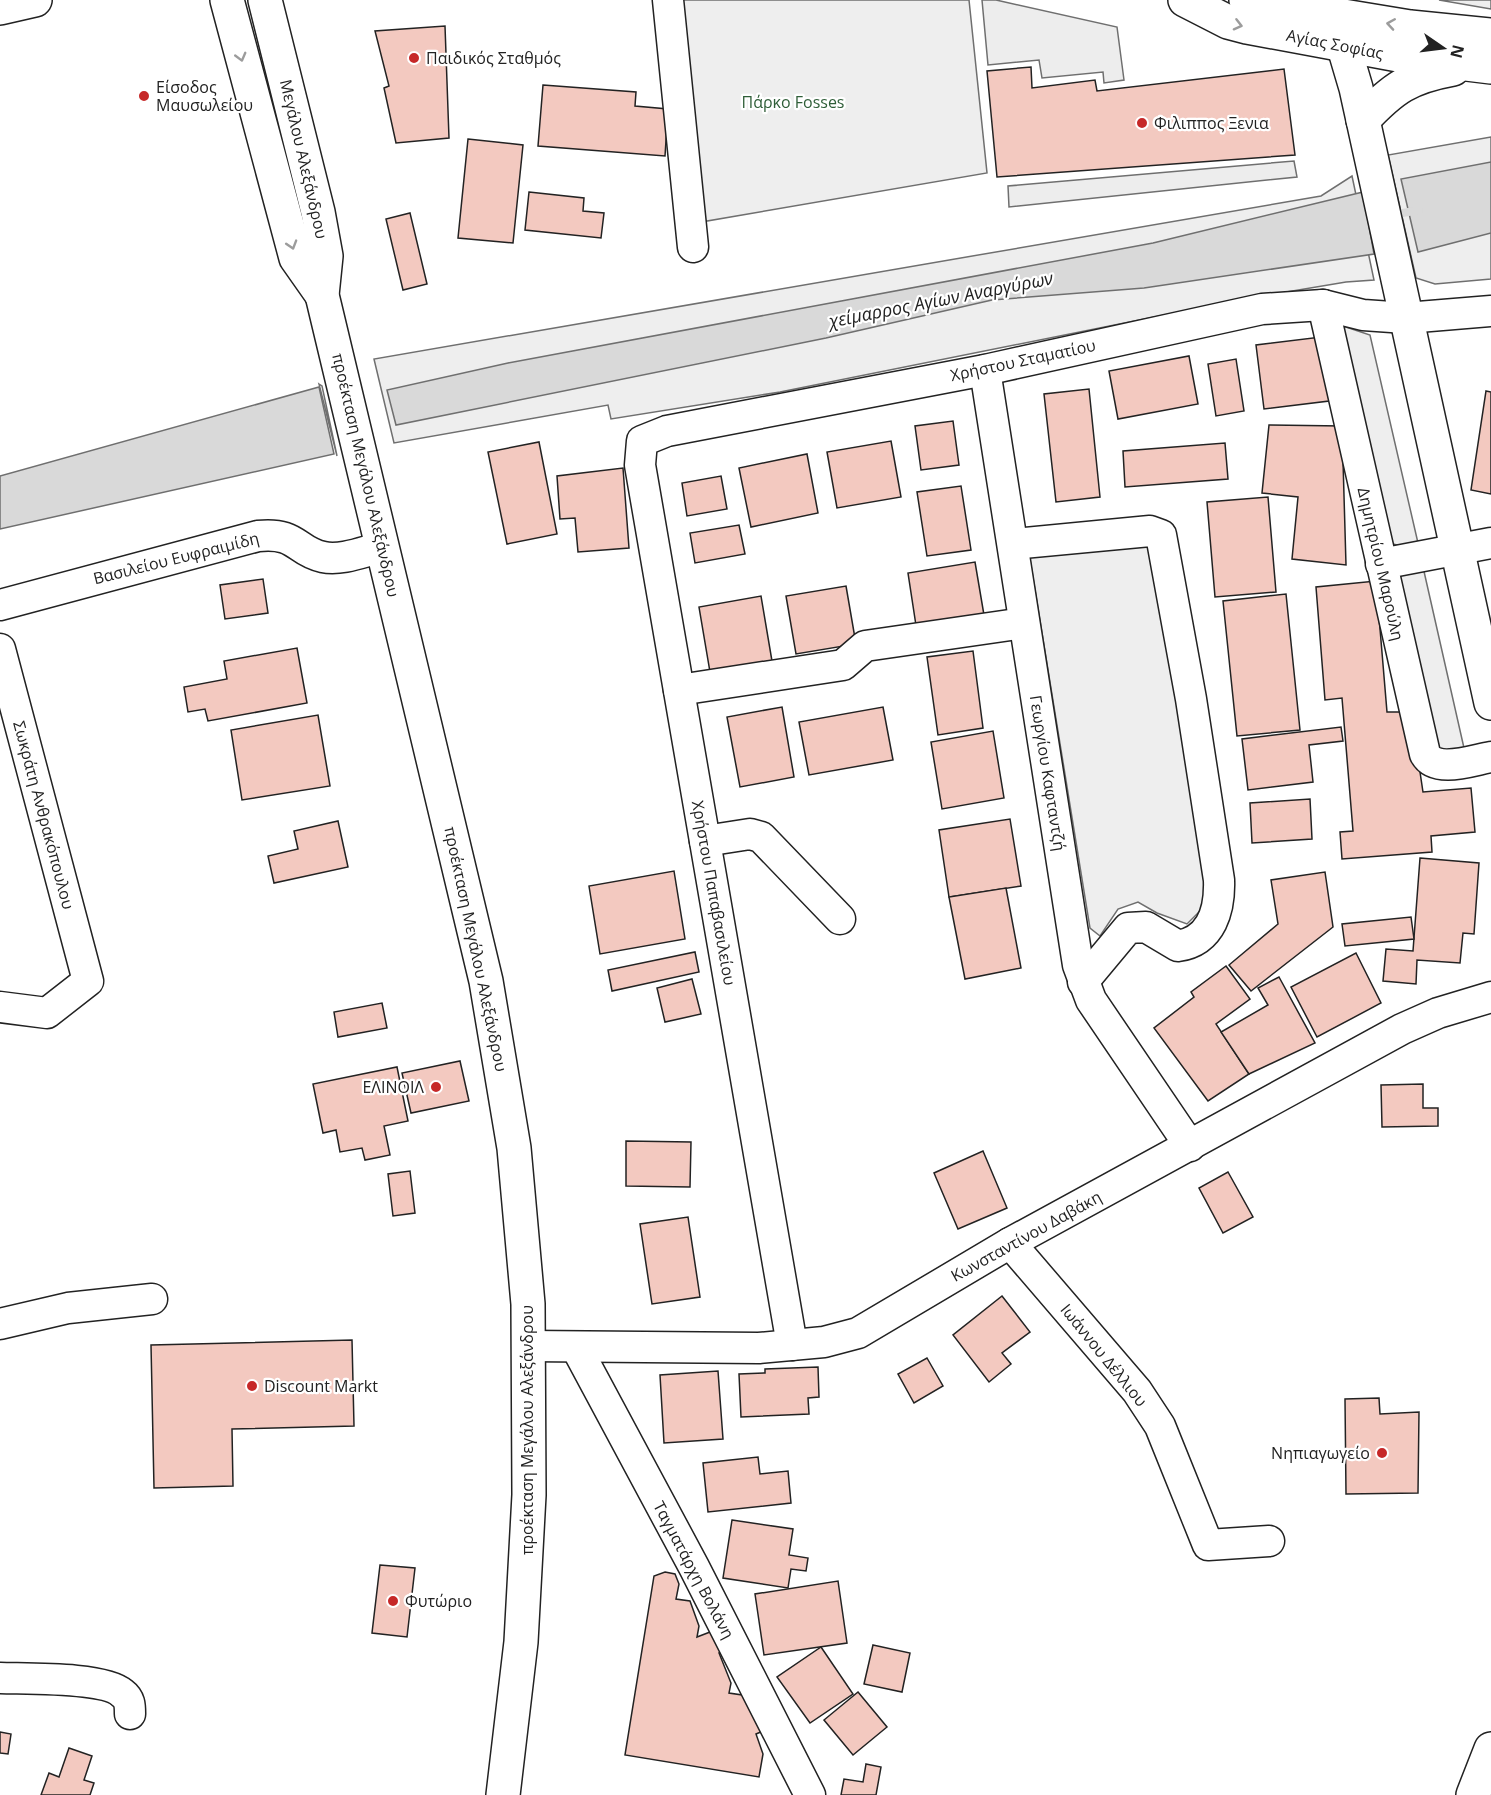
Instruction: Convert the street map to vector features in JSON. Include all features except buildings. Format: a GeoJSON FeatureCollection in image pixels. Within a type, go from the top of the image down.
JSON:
{"type":"FeatureCollection","features":[{"type":"Feature","properties":{"kind":"main road"},"geometry":{"type":"LineString","coordinates":[[0,8],[35,0]]}},
{"type":"Feature","properties":{"kind":"main road","name":"Μεγάλου Αλεξάνδρου"},"geometry":{"type":"LineString","coordinates":[[227,0],[296,258],[322,295]]}},
{"type":"Feature","properties":{"kind":"main road"},"geometry":{"type":"LineString","coordinates":[[270,15],[286,0]]}},
{"type":"Feature","properties":{"kind":"main road","name":"Αγίας Σοφίας"},"geometry":{"type":"LineString","coordinates":[[1184,0],[1198,0]]}},
{"type":"Feature","properties":{"kind":"main road","name":"Αγίας Σοφίας"},"geometry":{"type":"LineString","coordinates":[[1184,0],[1227,22],[1345,47],[1482,66]]}},
{"type":"Feature","properties":{"kind":"main road","name":"Αγίας Σοφίας"},"geometry":{"type":"LineString","coordinates":[[1246,0],[1333,8],[1491,35]]}},
{"type":"Feature","properties":{"kind":"main road"},"geometry":{"type":"LineString","coordinates":[[1333,8],[1364,120],[1489,686]]}},
{"type":"Feature","properties":{"kind":"main road","name":"Μεγάλου Αλεξάνδρου"},"geometry":{"type":"LineString","coordinates":[[270,15],[318,212],[326,256],[322,295]]}},
{"type":"Feature","properties":{"kind":"main road"},"geometry":{"type":"LineString","coordinates":[[1364,120],[1386,95],[1401,84],[1422,76],[1482,66]]}},
{"type":"Feature","properties":{"kind":"main road","name":"προέκταση Μεγάλου Αλεξάνδρου"},"geometry":{"type":"LineString","coordinates":[[322,295],[489,996],[514,1148],[526,1274],[529,1346],[527,1550],[516,1687],[503,1795]]}},
{"type":"Feature","properties":{"kind":"main road"},"geometry":{"type":"LineString","coordinates":[[1473,1795],[1491,1749]]}},
{"type":"Feature","properties":{"kind":"street"},"geometry":{"type":"LineString","coordinates":[[668,0],[693,247]]}},
{"type":"Feature","properties":{"kind":"street","name":"Χρήστου Σταματίου"},"geometry":{"type":"LineString","coordinates":[[642,441],[667,431],[985,370],[1243,313],[1283,307],[1323,305],[1370,316],[1403,303],[1491,311]]}},
{"type":"Feature","properties":{"kind":"street","name":"Δημητρίου Μαρούλη"},"geometry":{"type":"LineString","coordinates":[[1323,305],[1426,757],[1443,764],[1491,757]]}},
{"type":"Feature","properties":{"kind":"street","name":"Γεωργίου Καφταντζή"},"geometry":{"type":"LineString","coordinates":[[985,370],[1083,982],[1096,1007],[1190,1146]]}},
{"type":"Feature","properties":{"kind":"street","name":"Χρήστου Παπαβασιλείου"},"geometry":{"type":"LineString","coordinates":[[642,441],[640,465],[792,1345]]}},
{"type":"Feature","properties":{"kind":"street"},"geometry":{"type":"LineString","coordinates":[[1013,544],[1150,531],[1161,535],[1191,699],[1219,880],[1218,908],[1215,917],[1202,935],[1178,946],[1146,927],[1128,928],[1083,982]]}},
{"type":"Feature","properties":{"kind":"street","name":"Βασιλείου Ευφραιμίδη"},"geometry":{"type":"LineString","coordinates":[[0,605],[258,536],[291,538],[325,558],[340,557],[383,547]]}},
{"type":"Feature","properties":{"kind":"street"},"geometry":{"type":"LineString","coordinates":[[1381,564],[1491,543]]}},
{"type":"Feature","properties":{"kind":"street"},"geometry":{"type":"LineString","coordinates":[[679,690],[843,665],[865,646],[1024,623]]}},
{"type":"Feature","properties":{"kind":"street","name":"Σωκράτη Ανθρακόπουλου"},"geometry":{"type":"LineString","coordinates":[[0,649],[88,981],[47,1013],[0,1007]]}},
{"type":"Feature","properties":{"kind":"street"},"geometry":{"type":"LineString","coordinates":[[705,841],[750,834],[761,837],[840,919]]}},
{"type":"Feature","properties":{"kind":"street","name":"Κωνσταντίνου Δαβάκη"},"geometry":{"type":"LineString","coordinates":[[529,1346],[748,1348],[824,1342],[862,1331],[1010,1243],[1414,1023],[1491,997]]}},
{"type":"Feature","properties":{"kind":"street","name":"Ιωάννου Δέλλιου"},"geometry":{"type":"LineString","coordinates":[[1010,1243],[1137,1391],[1160,1426],[1208,1545],[1269,1541]]}},
{"type":"Feature","properties":{"kind":"street"},"geometry":{"type":"LineString","coordinates":[[0,1323],[68,1308],[152,1299]]}},
{"type":"Feature","properties":{"kind":"street","name":"Ταγματάρχη Βολάνη"},"geometry":{"type":"LineString","coordinates":[[576,1347],[694,1567],[810,1795]]}},
{"type":"Feature","properties":{"kind":"street"},"geometry":{"type":"LineString","coordinates":[[0,1678],[75,1681],[109,1686],[121,1691],[128,1698],[130,1714]]}},
{"type":"Feature","properties":{"kind":"green space","name":"Πάρκο Fosses"},"geometry":{"type":"Polygon","coordinates":[[[679,0],[969,0],[987,173],[701,222],[679,0]]]}},
{"type":"Feature","properties":{"kind":"green space"},"geometry":{"type":"Polygon","coordinates":[[[1439,0],[1491,0],[1491,9],[1439,0]]]}},
{"type":"Feature","properties":{"kind":"green space"},"geometry":{"type":"Polygon","coordinates":[[[1491,137],[1491,279],[1435,284],[1416,278],[1388,155],[1491,137]]]}},
{"type":"Feature","properties":{"kind":"green space"},"geometry":{"type":"Polygon","coordinates":[[[1352,176],[1374,280],[1346,282],[1244,299],[780,392],[611,419],[608,405],[394,443],[374,359],[1321,196],[1352,176]]]}},
{"type":"Feature","properties":{"kind":"green space"},"geometry":{"type":"Polygon","coordinates":[[[1343,326],[1370,335],[1418,543],[1401,546],[1389,543],[1343,326]]]}},
{"type":"Feature","properties":{"kind":"green space"},"geometry":{"type":"Polygon","coordinates":[[[1154,540],[1206,849],[1204,907],[1187,924],[1157,913],[1138,902],[1118,909],[1100,936],[1090,928],[1029,553],[1154,540]]]}},
{"type":"Feature","properties":{"kind":"green space"},"geometry":{"type":"Polygon","coordinates":[[[1423,567],[1464,748],[1450,751],[1437,749],[1397,576],[1423,567]]]}},
{"type":"Feature","properties":{"kind":"shaded area"},"geometry":{"type":"Polygon","coordinates":[[[982,0],[996,0],[1117,27],[1124,80],[1104,83],[1103,72],[1042,78],[1039,60],[988,65],[982,0]]]}},
{"type":"Feature","properties":{"kind":"shaded area"},"geometry":{"type":"Polygon","coordinates":[[[1294,161],[1297,177],[1009,207],[1008,186],[1294,161]]]}},
{"type":"Feature","properties":{"kind":"water"},"geometry":{"type":"Polygon","coordinates":[[[1491,162],[1491,233],[1418,252],[1401,179],[1491,162]]]}},
{"type":"Feature","properties":{"kind":"water"},"geometry":{"type":"Polygon","coordinates":[[[1363,192],[1374,254],[1144,288],[992,300],[826,338],[396,425],[387,390],[508,363],[1153,243],[1363,192]]]}},
{"type":"Feature","properties":{"kind":"water"},"geometry":{"type":"Polygon","coordinates":[[[319,387],[334,454],[0,529],[0,476],[319,387]]]}},
{"type":"Feature","properties":{"kind":"pier"},"geometry":{"type":"Polygon","coordinates":[[[319,384],[322,386],[337,456],[319,384]]]}},
{"type":"Feature","properties":{"kind":"waterway","name":"χείμαρρος Αγίων Αναργύρων"},"geometry":{"type":"LineString","coordinates":[[1392,215],[1419,210]]}},
{"type":"Feature","properties":{"kind":"place","name":"Παιδικός Σταθμός"},"geometry":{"type":"Point","coordinates":[414,58]}},
{"type":"Feature","properties":{"kind":"place","name":"Είσοδος Μαυσωλείου"},"geometry":{"type":"Point","coordinates":[144,96]}},
{"type":"Feature","properties":{"kind":"place","name":"Φιλιππος Ξενια"},"geometry":{"type":"Point","coordinates":[1142,123]}},
{"type":"Feature","properties":{"kind":"place","name":"ΕΛΙΝΟΙΛ"},"geometry":{"type":"Point","coordinates":[436,1087]}},
{"type":"Feature","properties":{"kind":"place","name":"Discount Markt"},"geometry":{"type":"Point","coordinates":[252,1386]}},
{"type":"Feature","properties":{"kind":"place","name":"Νηπιαγωγείο"},"geometry":{"type":"Point","coordinates":[1382,1453]}},
{"type":"Feature","properties":{"kind":"place","name":"Φυτώριο"},"geometry":{"type":"Point","coordinates":[393,1601]}}]}
